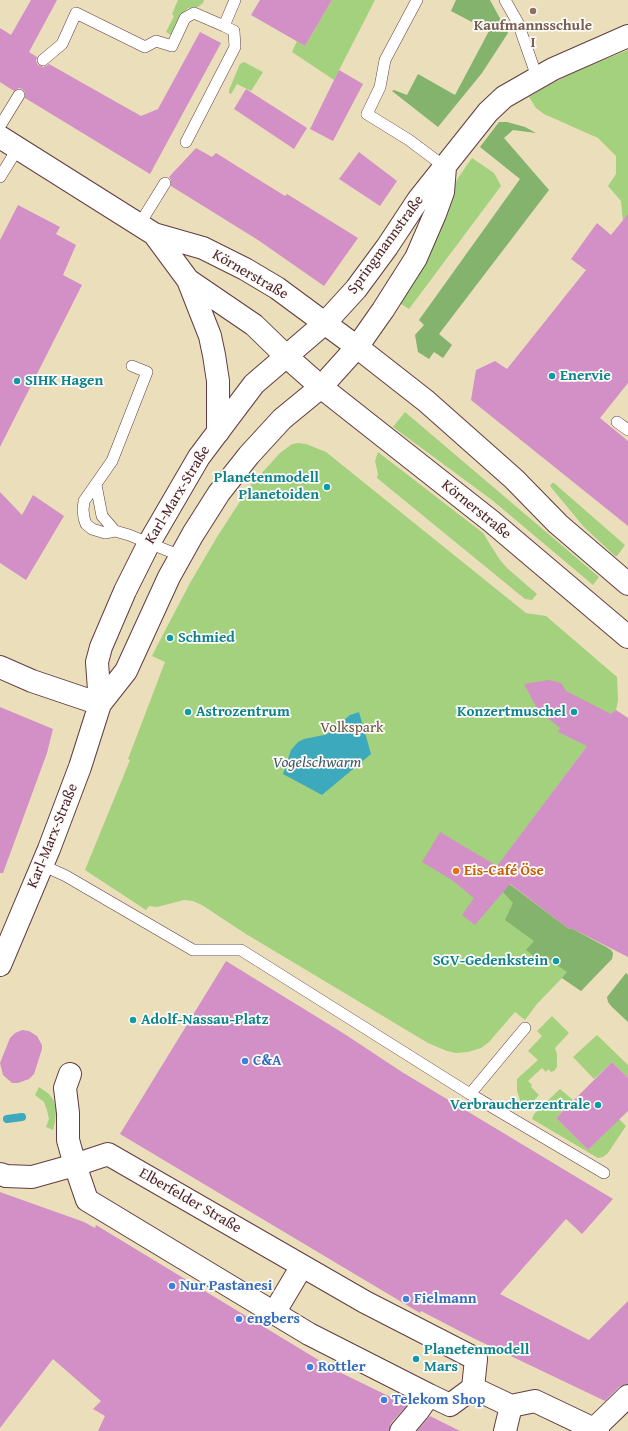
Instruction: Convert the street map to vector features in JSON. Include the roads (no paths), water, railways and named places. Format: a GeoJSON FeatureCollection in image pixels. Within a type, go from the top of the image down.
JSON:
{"type":"FeatureCollection","features":[{"type":"Feature","properties":{"kind":"street","name":"Springmannstraße"},"geometry":{"type":"LineString","coordinates":[[325,323],[356,289],[387,247],[418,200],[488,112],[504,97],[553,68],[628,36]]}},
{"type":"Feature","properties":{"kind":"street","name":"Körnerstraße"},"geometry":{"type":"LineString","coordinates":[[0,137],[147,230],[202,248],[277,288],[325,323],[438,412],[514,479],[558,524],[628,584]]}},
{"type":"Feature","properties":{"kind":"street","name":"Springmannstraße"},"geometry":{"type":"LineString","coordinates":[[356,347],[383,310],[416,258],[443,192],[445,167]]}},
{"type":"Feature","properties":{"kind":"street","name":"Körnerstraße"},"geometry":{"type":"LineString","coordinates":[[147,230],[188,280],[254,325],[321,387],[491,521],[628,637]]}},
{"type":"Feature","properties":{"kind":"street"},"geometry":{"type":"LineString","coordinates":[[188,280],[210,336],[214,355],[218,380],[218,432]]}},
{"type":"Feature","properties":{"kind":"street","name":"Karl-Marx-Straße"},"geometry":{"type":"LineString","coordinates":[[100,704],[97,662],[101,647],[148,543],[199,457],[254,384],[325,323]]}},
{"type":"Feature","properties":{"kind":"street"},"geometry":{"type":"LineString","coordinates":[[321,387],[356,347]]}},
{"type":"Feature","properties":{"kind":"street","name":"Karl-Marx-Straße"},"geometry":{"type":"LineString","coordinates":[[0,965],[77,776],[100,704],[126,671],[169,577],[220,493],[249,455],[282,419],[321,387]]}},
{"type":"Feature","properties":{"kind":"street"},"geometry":{"type":"LineString","coordinates":[[0,667],[32,681],[100,704]]}},
{"type":"Feature","properties":{"kind":"street"},"geometry":{"type":"LineString","coordinates":[[70,1074],[65,1088],[68,1113],[68,1140],[87,1200],[309,1334],[450,1405],[473,1388],[511,1406],[535,1401],[596,1430],[628,1396]]}},
{"type":"Feature","properties":{"kind":"street","name":"Elberfelder Straße"},"geometry":{"type":"LineString","coordinates":[[0,1174],[6,1176],[32,1177],[108,1154],[395,1318],[476,1359],[473,1388]]}},
{"type":"Feature","properties":{"kind":"street"},"geometry":{"type":"LineString","coordinates":[[274,1313],[302,1266]]}},
{"type":"Feature","properties":{"kind":"street"},"geometry":{"type":"LineString","coordinates":[[401,1431],[418,1411],[429,1394]]}},
{"type":"Feature","properties":{"kind":"street"},"geometry":{"type":"LineString","coordinates":[[505,1431],[511,1406]]}},
{"type":"Feature","properties":{"kind":"lane"},"geometry":{"type":"LineString","coordinates":[[224,26],[235,0]]}},
{"type":"Feature","properties":{"kind":"lane"},"geometry":{"type":"LineString","coordinates":[[417,0],[385,60],[380,87],[367,114],[409,140],[445,167]]}},
{"type":"Feature","properties":{"kind":"lane"},"geometry":{"type":"LineString","coordinates":[[505,0],[518,23],[538,77]]}},
{"type":"Feature","properties":{"kind":"lane"},"geometry":{"type":"LineString","coordinates":[[43,60],[62,44],[76,13],[145,47],[156,41],[172,46],[185,18],[194,13],[234,31],[235,46],[186,142]]}},
{"type":"Feature","properties":{"kind":"lane"},"geometry":{"type":"LineString","coordinates":[[0,126],[19,95]]}},
{"type":"Feature","properties":{"kind":"lane"},"geometry":{"type":"LineString","coordinates":[[0,177],[18,148]]}},
{"type":"Feature","properties":{"kind":"lane"},"geometry":{"type":"LineString","coordinates":[[147,230],[165,183]]}},
{"type":"Feature","properties":{"kind":"lane"},"geometry":{"type":"LineString","coordinates":[[115,531],[105,533],[92,529],[86,524],[83,510],[84,501],[112,461],[147,372],[132,366]]}},
{"type":"Feature","properties":{"kind":"lane"},"geometry":{"type":"LineString","coordinates":[[617,422],[628,430]]}},
{"type":"Feature","properties":{"kind":"lane"},"geometry":{"type":"LineString","coordinates":[[96,485],[102,516],[115,531],[181,556]]}},
{"type":"Feature","properties":{"kind":"lane"},"geometry":{"type":"LineString","coordinates":[[42,865],[66,876],[193,950],[241,950],[470,1094],[604,1173]]}},
{"type":"Feature","properties":{"kind":"lane"},"geometry":{"type":"LineString","coordinates":[[470,1094],[525,1028]]}},
{"type":"Feature","properties":{"kind":"water","name":"Vogelschwarm"},"geometry":{"type":"Polygon","coordinates":[[[359,712],[371,754],[322,795],[283,774],[291,750],[298,742],[304,739],[329,733],[350,715],[359,712]]]}},
{"type":"Feature","properties":{"kind":"waterway"},"geometry":{"type":"LineString","coordinates":[[7,1119],[22,1117]]}},
{"type":"Feature","properties":{"kind":"place","name":"Kaufmannsschule I"},"geometry":{"type":"Point","coordinates":[533,11]}},
{"type":"Feature","properties":{"kind":"place","name":"Enervie"},"geometry":{"type":"Point","coordinates":[552,376]}},
{"type":"Feature","properties":{"kind":"place","name":"SIHK Hagen"},"geometry":{"type":"Point","coordinates":[17,381]}},
{"type":"Feature","properties":{"kind":"place","name":"Planetenmodell Planetoiden"},"geometry":{"type":"Point","coordinates":[327,487]}},
{"type":"Feature","properties":{"kind":"place","name":"Schmied"},"geometry":{"type":"Point","coordinates":[170,638]}},
{"type":"Feature","properties":{"kind":"place","name":"Astrozentrum"},"geometry":{"type":"Point","coordinates":[188,712]}},
{"type":"Feature","properties":{"kind":"place","name":"Konzertmuschel"},"geometry":{"type":"Point","coordinates":[574,712]}},
{"type":"Feature","properties":{"kind":"place","name":"Eis-Café Öse"},"geometry":{"type":"Point","coordinates":[456,871]}},
{"type":"Feature","properties":{"kind":"place","name":"SGV-Gedenkstein"},"geometry":{"type":"Point","coordinates":[556,961]}},
{"type":"Feature","properties":{"kind":"place","name":"Adolf-Nassau-Platz"},"geometry":{"type":"Point","coordinates":[133,1020]}},
{"type":"Feature","properties":{"kind":"place","name":"C&A"},"geometry":{"type":"Point","coordinates":[245,1061]}},
{"type":"Feature","properties":{"kind":"place","name":"Verbraucherzentrale"},"geometry":{"type":"Point","coordinates":[598,1105]}},
{"type":"Feature","properties":{"kind":"place","name":"Nur Pastanesi"},"geometry":{"type":"Point","coordinates":[172,1286]}},
{"type":"Feature","properties":{"kind":"place","name":"Fielmann"},"geometry":{"type":"Point","coordinates":[406,1299]}},
{"type":"Feature","properties":{"kind":"place","name":"engbers"},"geometry":{"type":"Point","coordinates":[239,1319]}},
{"type":"Feature","properties":{"kind":"place","name":"Planetenmodell Mars"},"geometry":{"type":"Point","coordinates":[416,1359]}},
{"type":"Feature","properties":{"kind":"place","name":"Rottler"},"geometry":{"type":"Point","coordinates":[310,1367]}},
{"type":"Feature","properties":{"kind":"place","name":"Telekom Shop"},"geometry":{"type":"Point","coordinates":[384,1400]}},
{"type":"Feature","properties":{"kind":"park label","name":"Volkspark"},"geometry":{"type":"Point","coordinates":[352,728]}}]}
